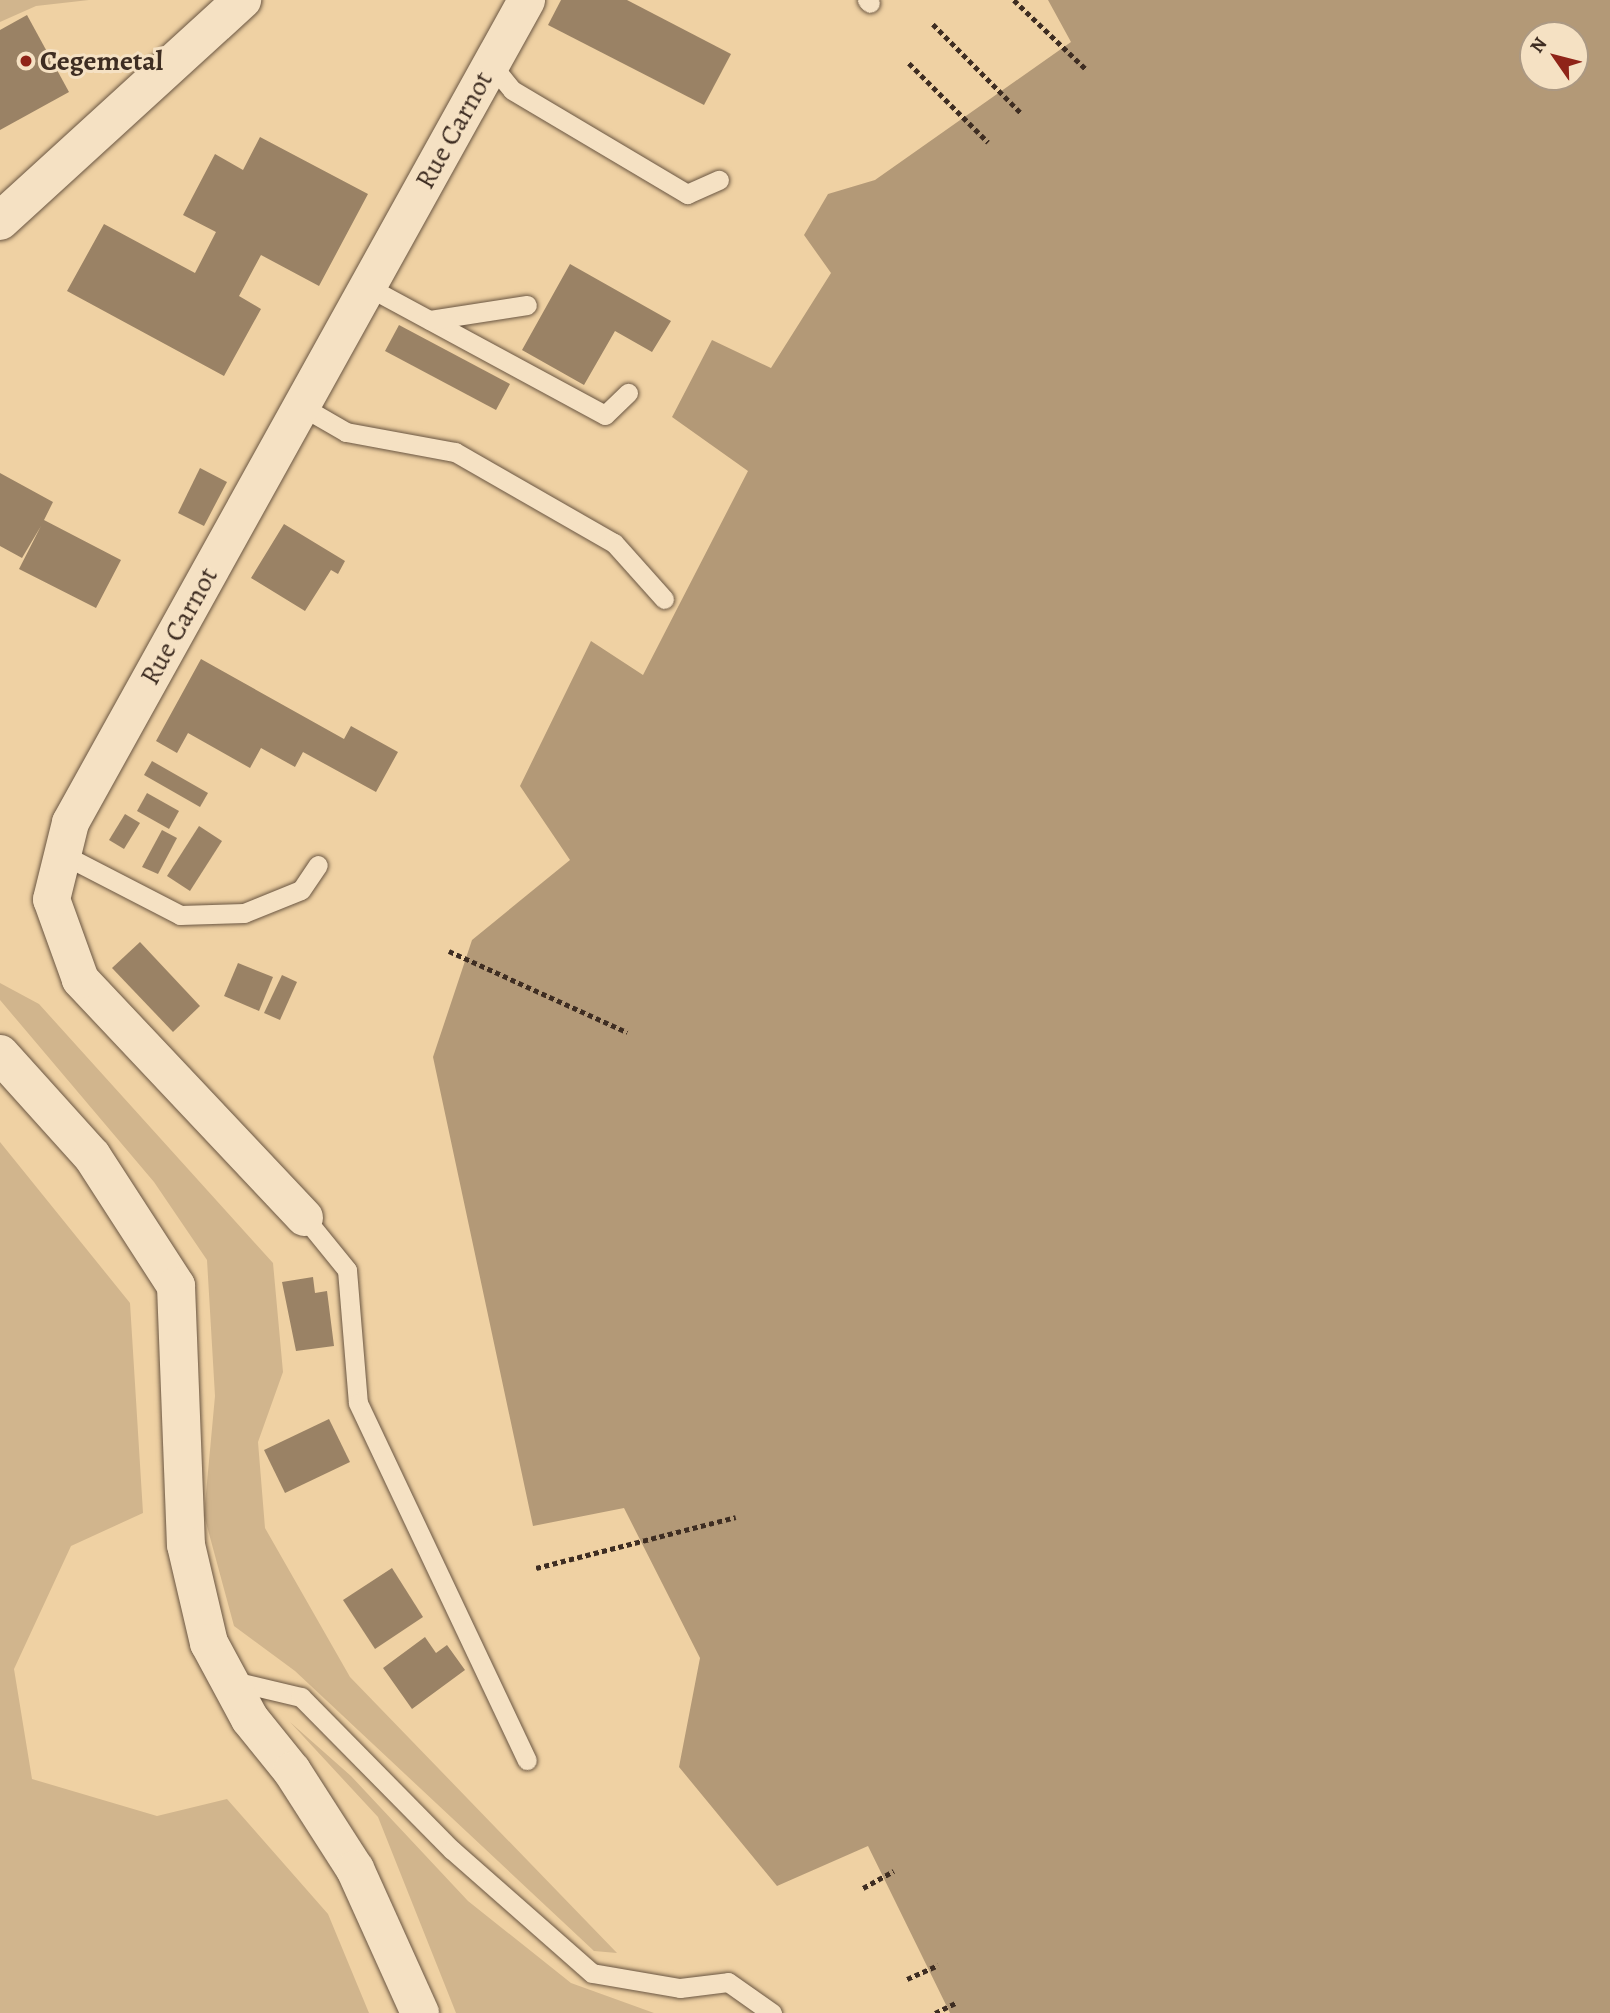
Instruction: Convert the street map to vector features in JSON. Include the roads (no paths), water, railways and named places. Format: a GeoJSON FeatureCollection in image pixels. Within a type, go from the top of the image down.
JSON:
{"type":"FeatureCollection","features":[{"type":"Feature","properties":{"kind":"main road"},"geometry":{"type":"LineString","coordinates":[[2,215],[242,0]]}},
{"type":"Feature","properties":{"kind":"main road"},"geometry":{"type":"LineString","coordinates":[[0,1054],[92,1156],[176,1286],[186,1545],[209,1643],[228,1679],[355,1869],[420,2013]]}},
{"type":"Feature","properties":{"kind":"street","name":"Rue Carnot"},"geometry":{"type":"LineString","coordinates":[[304,1217],[80,979],[51,900],[71,822],[526,0]]}},
{"type":"Feature","properties":{"kind":"lane"},"geometry":{"type":"LineString","coordinates":[[491,65],[512,90],[687,194],[719,180]]}},
{"type":"Feature","properties":{"kind":"lane"},"geometry":{"type":"LineString","coordinates":[[383,295],[605,415],[628,393]]}},
{"type":"Feature","properties":{"kind":"lane"},"geometry":{"type":"LineString","coordinates":[[430,320],[527,305]]}},
{"type":"Feature","properties":{"kind":"lane"},"geometry":{"type":"LineString","coordinates":[[301,406],[346,432],[455,452],[614,543],[664,599]]}},
{"type":"Feature","properties":{"kind":"lane"},"geometry":{"type":"LineString","coordinates":[[62,854],[180,915],[244,913],[301,890],[318,865]]}},
{"type":"Feature","properties":{"kind":"lane"},"geometry":{"type":"LineString","coordinates":[[304,1217],[347,1270],[358,1403],[527,1760]]}},
{"type":"Feature","properties":{"kind":"lane"},"geometry":{"type":"LineString","coordinates":[[228,1679],[302,1697],[452,1850],[592,1973],[680,1988],[728,1982],[772,2013]]}},
{"type":"Feature","properties":{"kind":"place","name":"Cegemetal"},"geometry":{"type":"Point","coordinates":[26,61]}}]}
